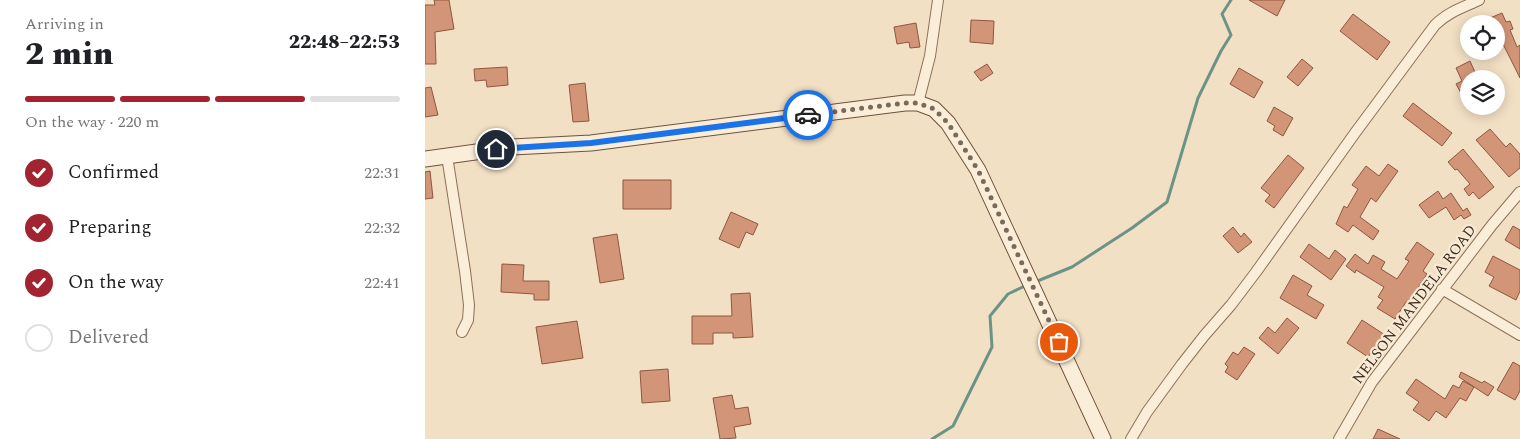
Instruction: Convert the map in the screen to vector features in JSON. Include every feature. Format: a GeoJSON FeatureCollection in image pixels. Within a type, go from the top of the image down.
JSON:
{"type":"FeatureCollection","features":[{"type":"Feature","properties":{"kind":"street"},"geometry":{"type":"LineString","coordinates":[[918,103],[931,56],[938,0]]}},
{"type":"Feature","properties":{"kind":"street"},"geometry":{"type":"LineString","coordinates":[[1131,439],[1147,412],[1182,364],[1256,272],[1435,25],[1442,18],[1479,0]]}},
{"type":"Feature","properties":{"kind":"street"},"geometry":{"type":"LineString","coordinates":[[425,159],[512,147],[591,143],[905,103],[918,103],[934,109],[948,123],[978,170],[1103,439]]}},
{"type":"Feature","properties":{"kind":"street"},"geometry":{"type":"LineString","coordinates":[[447,156],[469,305],[468,320],[462,332]]}},
{"type":"Feature","properties":{"kind":"street","name":"NELSON MANDELA ROAD"},"geometry":{"type":"LineString","coordinates":[[1339,439],[1372,382],[1492,225],[1520,192]]}},
{"type":"Feature","properties":{"kind":"street"},"geometry":{"type":"LineString","coordinates":[[1443,289],[1520,334]]}},
{"type":"Feature","properties":{"kind":"building"},"geometry":{"type":"Polygon","coordinates":[[[434,0],[449,0],[454,29],[435,32],[436,64],[425,64],[425,5],[435,5],[434,0]]]}},
{"type":"Feature","properties":{"kind":"building"},"geometry":{"type":"Polygon","coordinates":[[[1249,0],[1285,0],[1277,16],[1249,0]]]}},
{"type":"Feature","properties":{"kind":"building"},"geometry":{"type":"Polygon","coordinates":[[[1353,14],[1390,42],[1377,60],[1340,31],[1353,14]]]}},
{"type":"Feature","properties":{"kind":"building"},"geometry":{"type":"Polygon","coordinates":[[[971,20],[994,21],[993,44],[970,42],[971,20]]]}},
{"type":"Feature","properties":{"kind":"building"},"geometry":{"type":"Polygon","coordinates":[[[1505,20],[1506,22],[1510,21],[1513,29],[1510,30],[1517,47],[1520,45],[1520,78],[1505,48],[1505,20]]]}},
{"type":"Feature","properties":{"kind":"building"},"geometry":{"type":"Polygon","coordinates":[[[916,23],[920,47],[910,48],[909,42],[897,44],[894,27],[916,23]]]}},
{"type":"Feature","properties":{"kind":"building"},"geometry":{"type":"Polygon","coordinates":[[[1302,59],[1313,68],[1298,86],[1287,77],[1302,59]]]}},
{"type":"Feature","properties":{"kind":"building"},"geometry":{"type":"Polygon","coordinates":[[[1470,61],[1474,70],[1460,70],[1460,77],[1456,68],[1470,61]]]}},
{"type":"Feature","properties":{"kind":"building"},"geometry":{"type":"Polygon","coordinates":[[[987,64],[993,73],[981,81],[974,72],[987,64]]]}},
{"type":"Feature","properties":{"kind":"building"},"geometry":{"type":"Polygon","coordinates":[[[507,67],[508,85],[487,87],[486,80],[475,81],[474,69],[507,67]]]}},
{"type":"Feature","properties":{"kind":"building"},"geometry":{"type":"Polygon","coordinates":[[[1239,68],[1263,82],[1254,98],[1230,84],[1239,68]]]}},
{"type":"Feature","properties":{"kind":"building"},"geometry":{"type":"Polygon","coordinates":[[[1460,82],[1460,91],[1456,84],[1460,82]]]}},
{"type":"Feature","properties":{"kind":"building"},"geometry":{"type":"Polygon","coordinates":[[[585,83],[589,121],[573,122],[569,85],[585,83]]]}},
{"type":"Feature","properties":{"kind":"building"},"geometry":{"type":"Polygon","coordinates":[[[431,87],[438,115],[425,117],[425,88],[431,87]]]}},
{"type":"Feature","properties":{"kind":"building"},"geometry":{"type":"Polygon","coordinates":[[[1413,103],[1452,133],[1442,146],[1403,116],[1413,103]]]}},
{"type":"Feature","properties":{"kind":"building"},"geometry":{"type":"Polygon","coordinates":[[[1274,107],[1293,118],[1283,136],[1273,130],[1275,126],[1267,121],[1274,107]]]}},
{"type":"Feature","properties":{"kind":"building"},"geometry":{"type":"Polygon","coordinates":[[[1490,129],[1506,147],[1510,143],[1520,154],[1520,168],[1509,177],[1476,140],[1490,129]]]}},
{"type":"Feature","properties":{"kind":"building"},"geometry":{"type":"Polygon","coordinates":[[[1463,149],[1494,187],[1479,199],[1473,192],[1469,196],[1464,189],[1470,184],[1448,162],[1463,149]]]}},
{"type":"Feature","properties":{"kind":"building"},"geometry":{"type":"Polygon","coordinates":[[[1288,155],[1304,168],[1274,208],[1265,201],[1270,195],[1261,188],[1288,155]]]}},
{"type":"Feature","properties":{"kind":"building"},"geometry":{"type":"Polygon","coordinates":[[[1388,164],[1398,171],[1376,202],[1371,198],[1360,217],[1379,231],[1373,240],[1353,225],[1348,232],[1336,224],[1344,206],[1347,208],[1358,189],[1352,185],[1366,166],[1379,176],[1388,164]]]}},
{"type":"Feature","properties":{"kind":"building"},"geometry":{"type":"Polygon","coordinates":[[[430,171],[433,198],[425,199],[425,172],[430,171]]]}},
{"type":"Feature","properties":{"kind":"building"},"geometry":{"type":"Polygon","coordinates":[[[623,180],[671,180],[671,209],[623,209],[623,180]]]}},
{"type":"Feature","properties":{"kind":"building"},"geometry":{"type":"Polygon","coordinates":[[[1438,191],[1443,199],[1451,193],[1463,211],[1467,208],[1471,215],[1464,219],[1461,215],[1454,220],[1446,207],[1429,218],[1419,205],[1438,191]]]}},
{"type":"Feature","properties":{"kind":"building"},"geometry":{"type":"Polygon","coordinates":[[[731,212],[758,224],[753,235],[746,232],[739,248],[719,239],[731,212]]]}},
{"type":"Feature","properties":{"kind":"building"},"geometry":{"type":"Polygon","coordinates":[[[1513,226],[1520,230],[1520,249],[1505,240],[1513,226]]]}},
{"type":"Feature","properties":{"kind":"building"},"geometry":{"type":"Polygon","coordinates":[[[1233,227],[1241,237],[1244,233],[1252,242],[1238,253],[1223,236],[1233,227]]]}},
{"type":"Feature","properties":{"kind":"building"},"geometry":{"type":"Polygon","coordinates":[[[617,234],[624,279],[600,283],[593,238],[617,234]]]}},
{"type":"Feature","properties":{"kind":"building"},"geometry":{"type":"Polygon","coordinates":[[[1417,242],[1434,254],[1423,271],[1427,274],[1395,319],[1377,308],[1383,300],[1378,297],[1384,287],[1356,270],[1355,273],[1346,266],[1355,254],[1368,264],[1373,255],[1385,262],[1381,269],[1397,279],[1409,261],[1405,259],[1417,242]]]}},
{"type":"Feature","properties":{"kind":"building"},"geometry":{"type":"Polygon","coordinates":[[[1309,244],[1329,259],[1335,250],[1346,259],[1331,280],[1300,257],[1309,244]]]}},
{"type":"Feature","properties":{"kind":"building"},"geometry":{"type":"Polygon","coordinates":[[[1493,256],[1520,270],[1520,291],[1516,300],[1489,286],[1494,277],[1485,272],[1493,256]]]}},
{"type":"Feature","properties":{"kind":"building"},"geometry":{"type":"Polygon","coordinates":[[[502,264],[524,265],[523,281],[549,281],[549,300],[534,300],[534,294],[501,292],[502,264]]]}},
{"type":"Feature","properties":{"kind":"building"},"geometry":{"type":"Polygon","coordinates":[[[1293,275],[1312,286],[1307,295],[1324,305],[1316,319],[1280,298],[1293,275]]]}},
{"type":"Feature","properties":{"kind":"building"},"geometry":{"type":"Polygon","coordinates":[[[750,293],[753,337],[733,338],[733,333],[713,333],[713,344],[692,344],[692,316],[732,316],[731,294],[750,293]]]}},
{"type":"Feature","properties":{"kind":"building"},"geometry":{"type":"Polygon","coordinates":[[[1287,318],[1299,328],[1278,354],[1259,338],[1268,327],[1275,333],[1287,318]]]}},
{"type":"Feature","properties":{"kind":"building"},"geometry":{"type":"Polygon","coordinates":[[[1362,320],[1385,335],[1368,357],[1347,343],[1362,320]]]}},
{"type":"Feature","properties":{"kind":"building"},"geometry":{"type":"Polygon","coordinates":[[[577,321],[583,358],[542,364],[536,327],[577,321]]]}},
{"type":"Feature","properties":{"kind":"building"},"geometry":{"type":"Polygon","coordinates":[[[1244,347],[1255,354],[1237,380],[1225,372],[1228,367],[1225,364],[1233,352],[1238,355],[1244,347]]]}},
{"type":"Feature","properties":{"kind":"building"},"geometry":{"type":"Polygon","coordinates":[[[1513,362],[1520,366],[1520,391],[1515,400],[1497,390],[1513,362]]]}},
{"type":"Feature","properties":{"kind":"building"},"geometry":{"type":"Polygon","coordinates":[[[668,369],[670,401],[642,403],[640,371],[668,369]]]}},
{"type":"Feature","properties":{"kind":"building"},"geometry":{"type":"Polygon","coordinates":[[[1461,372],[1494,387],[1488,396],[1459,377],[1461,372]]]}},
{"type":"Feature","properties":{"kind":"building"},"geometry":{"type":"Polygon","coordinates":[[[1416,379],[1445,399],[1453,385],[1459,388],[1463,381],[1474,387],[1466,401],[1460,398],[1446,418],[1436,411],[1429,421],[1413,410],[1419,402],[1406,393],[1416,379]]]}},
{"type":"Feature","properties":{"kind":"building"},"geometry":{"type":"Polygon","coordinates":[[[732,395],[735,409],[748,407],[751,424],[734,427],[736,438],[720,439],[713,398],[732,395]]]}},
{"type":"Feature","properties":{"kind":"building"},"geometry":{"type":"Polygon","coordinates":[[[1378,429],[1400,439],[1373,439],[1378,429]]]}},
{"type":"Feature","properties":{"kind":"waterway"},"geometry":{"type":"LineString","coordinates":[[1035,282],[1072,267],[1132,228],[1167,202],[1198,98],[1231,35],[1222,14],[1231,0]]}},
{"type":"Feature","properties":{"kind":"waterway"},"geometry":{"type":"LineString","coordinates":[[932,439],[953,426],[992,347],[990,316],[1008,294],[1027,285]]}},
{"type":"Feature","properties":{"kind":"way so far"},"geometry":{"type":"LineString","coordinates":[[808,115],[905,103],[918,103],[934,109],[948,123],[978,170],[1059,342]]}},
{"type":"Feature","properties":{"kind":"route"},"geometry":{"type":"LineString","coordinates":[[496,149],[591,143],[808,115]]}}]}
